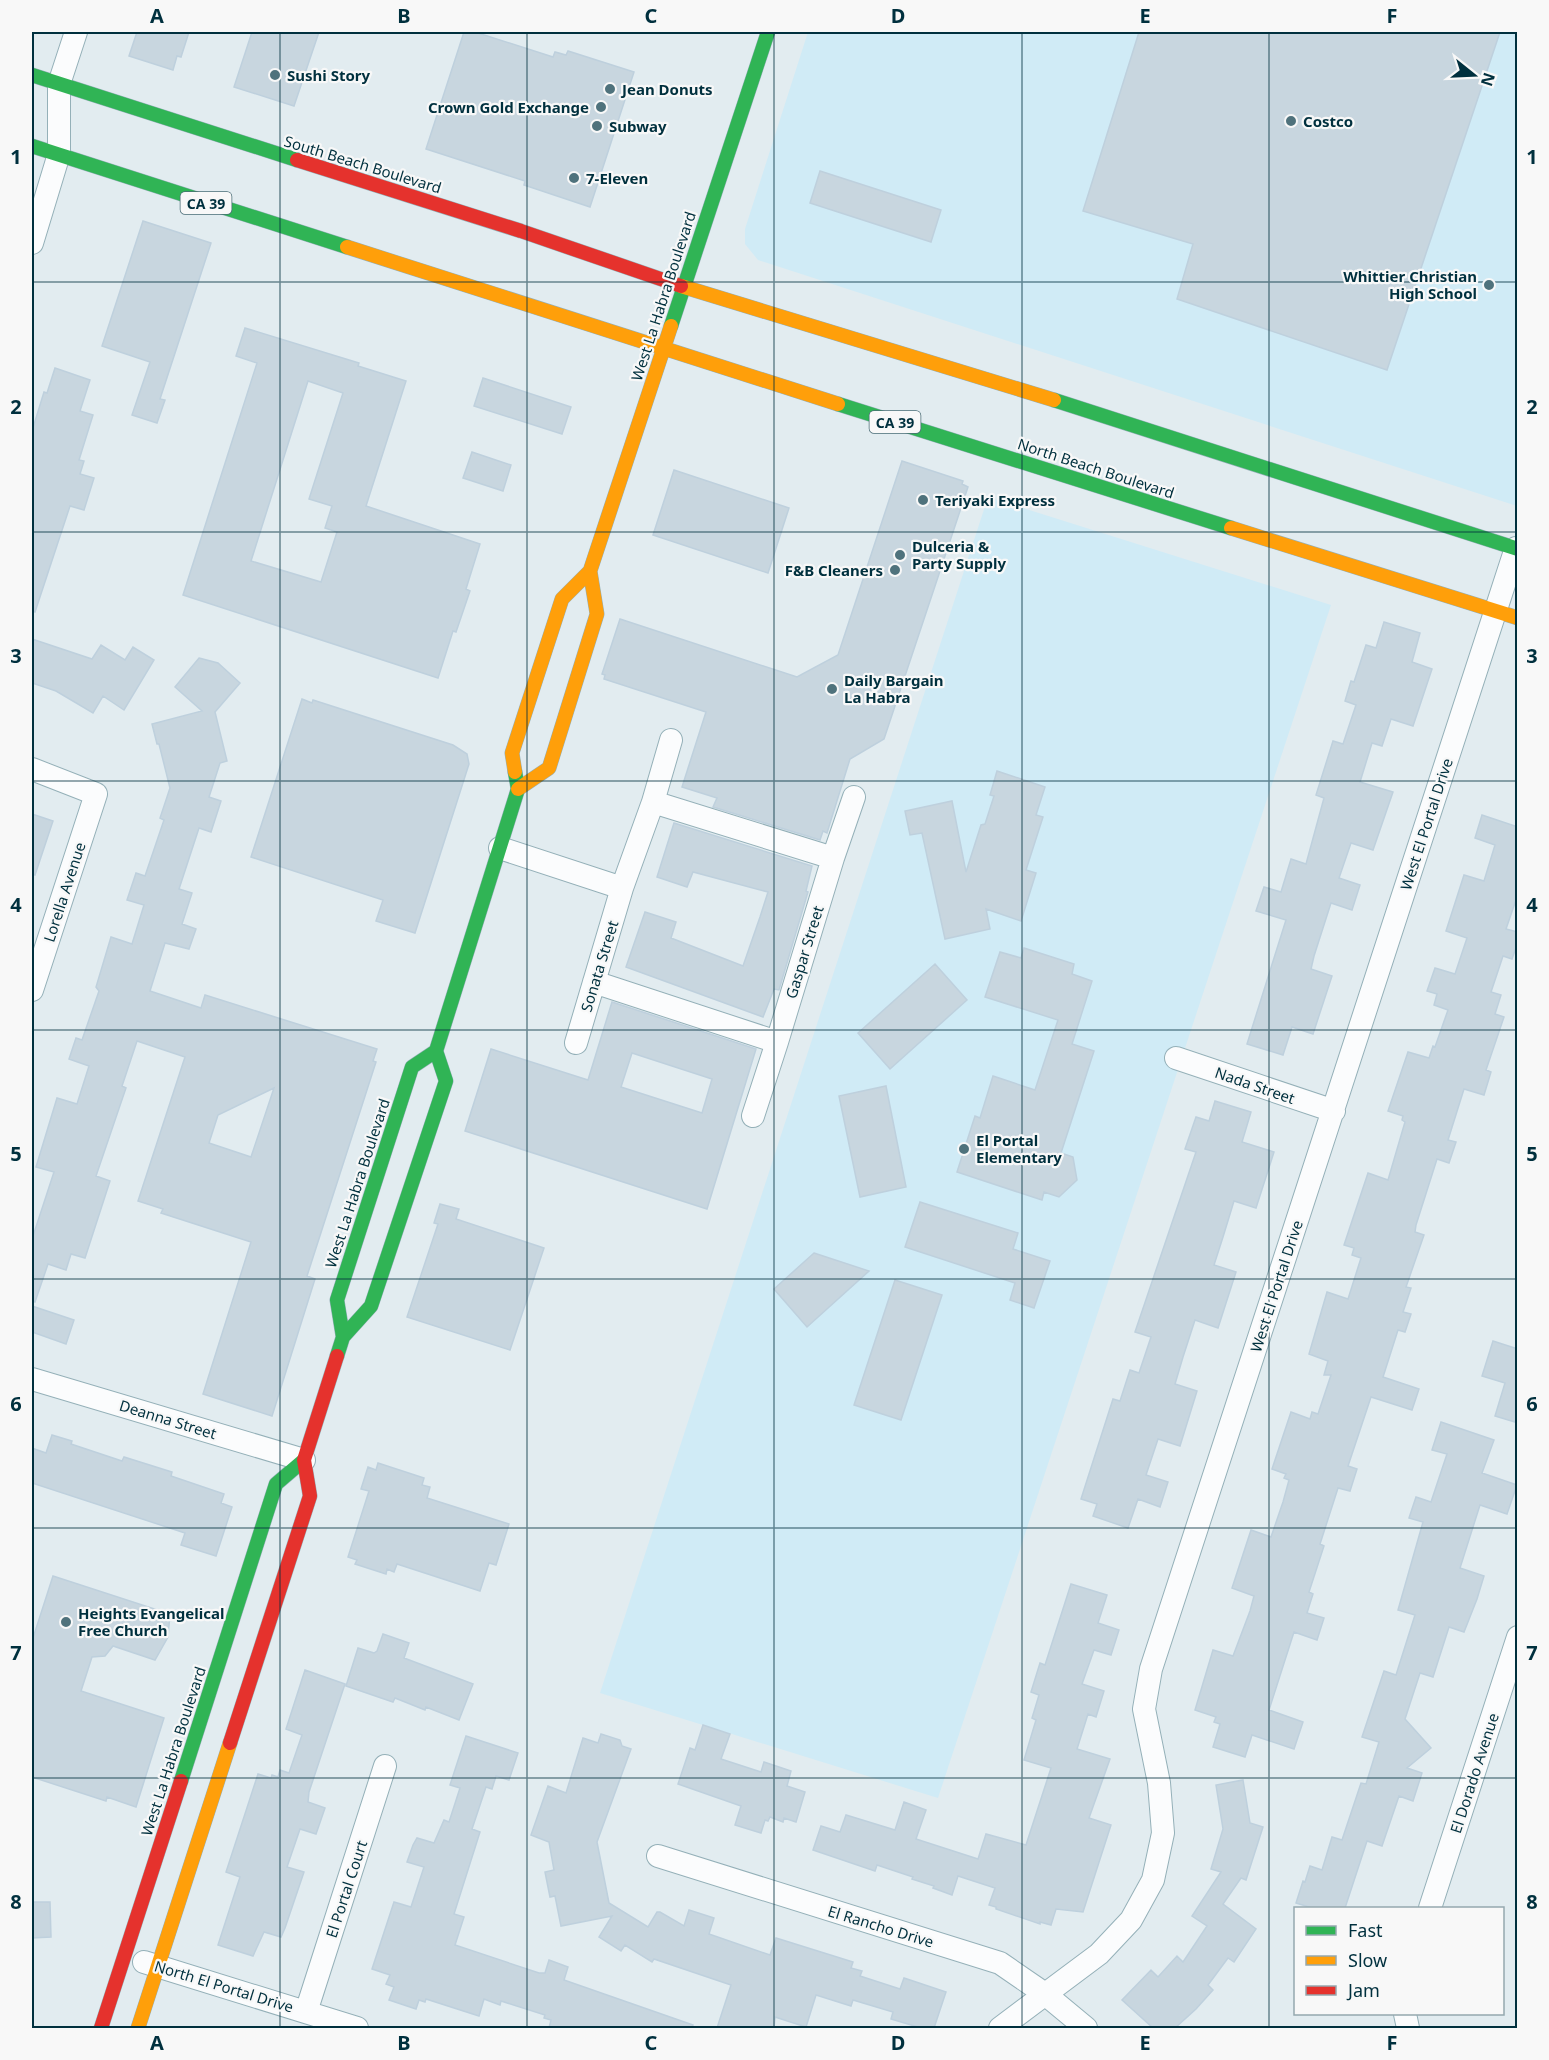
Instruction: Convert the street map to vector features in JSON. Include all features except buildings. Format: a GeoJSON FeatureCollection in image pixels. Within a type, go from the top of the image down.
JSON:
{"type":"FeatureCollection","features":[{"type":"Feature","properties":{"kind":"main road","name":"West La Habra Boulevard"},"geometry":{"type":"LineString","coordinates":[[138,2028],[310,1496],[304,1460],[343,1338],[371,1305],[446,1081],[436,1051],[518,789],[512,753],[562,599],[590,571],[768,32]]}},
{"type":"Feature","properties":{"kind":"main road","name":"South Beach Boulevard"},"geometry":{"type":"LineString","coordinates":[[32,75],[521,231],[684,287]]}},
{"type":"Feature","properties":{"kind":"main road","name":"CA 39"},"geometry":{"type":"LineString","coordinates":[[32,146],[265,223],[664,348]]}},
{"type":"Feature","properties":{"kind":"main road"},"geometry":{"type":"LineString","coordinates":[[684,287],[969,374],[1517,548]]}},
{"type":"Feature","properties":{"kind":"main road","name":"North Beach Boulevard"},"geometry":{"type":"LineString","coordinates":[[664,348],[1518,618]]}},
{"type":"Feature","properties":{"kind":"main road","name":"West La Habra Boulevard"},"geometry":{"type":"LineString","coordinates":[[518,789],[549,768],[597,614],[590,571]]}},
{"type":"Feature","properties":{"kind":"main road","name":"West La Habra Boulevard"},"geometry":{"type":"LineString","coordinates":[[343,1338],[336,1299],[412,1067],[436,1051]]}},
{"type":"Feature","properties":{"kind":"main road","name":"West La Habra Boulevard"},"geometry":{"type":"LineString","coordinates":[[101,2028],[276,1484],[304,1460]]}},
{"type":"Feature","properties":{"kind":"street"},"geometry":{"type":"LineString","coordinates":[[32,243],[59,154],[59,84],[76,32]]}},
{"type":"Feature","properties":{"kind":"street","name":"West El Portal Drive"},"geometry":{"type":"LineString","coordinates":[[1045,1994],[1099,1954],[1131,1920],[1154,1880],[1163,1833],[1159,1784],[1144,1709],[1151,1669],[1517,548]]}},
{"type":"Feature","properties":{"kind":"street","name":"Sonata Street"},"geometry":{"type":"LineString","coordinates":[[576,1043],[622,888],[672,740]]}},
{"type":"Feature","properties":{"kind":"street","name":"Lorella Avenue"},"geometry":{"type":"LineString","coordinates":[[32,769],[96,794],[32,990]]}},
{"type":"Feature","properties":{"kind":"street","name":"Gaspar Street"},"geometry":{"type":"LineString","coordinates":[[753,1116],[854,797]]}},
{"type":"Feature","properties":{"kind":"street"},"geometry":{"type":"LineString","coordinates":[[653,801],[833,858]]}},
{"type":"Feature","properties":{"kind":"street"},"geometry":{"type":"LineString","coordinates":[[500,848],[622,888]]}},
{"type":"Feature","properties":{"kind":"street"},"geometry":{"type":"LineString","coordinates":[[594,982],[777,1042]]}},
{"type":"Feature","properties":{"kind":"street","name":"Nada Street"},"geometry":{"type":"LineString","coordinates":[[1176,1058],[1334,1111]]}},
{"type":"Feature","properties":{"kind":"street","name":"Deanna Street"},"geometry":{"type":"LineString","coordinates":[[32,1379],[304,1460]]}},
{"type":"Feature","properties":{"kind":"street","name":"El Dorado Avenue"},"geometry":{"type":"LineString","coordinates":[[1430,1907],[1518,1637]]}},
{"type":"Feature","properties":{"kind":"street","name":"El Portal Court"},"geometry":{"type":"LineString","coordinates":[[306,2012],[385,1766]]}},
{"type":"Feature","properties":{"kind":"street","name":"El Rancho Drive"},"geometry":{"type":"LineString","coordinates":[[658,1856],[1000,1963],[1045,1994],[1086,2028]]}},
{"type":"Feature","properties":{"kind":"street","name":"North El Portal Drive"},"geometry":{"type":"LineString","coordinates":[[125,1956],[357,2028]]}},
{"type":"Feature","properties":{"kind":"street"},"geometry":{"type":"LineString","coordinates":[[1000,2028],[1045,1994]]}},
{"type":"Feature","properties":{"kind":"shaded area"},"geometry":{"type":"Polygon","coordinates":[[[808,32],[1517,32],[1517,506],[758,260],[745,244],[745,229],[808,32]]]}},
{"type":"Feature","properties":{"kind":"shaded area","name":"El Portal Elementary"},"geometry":{"type":"Polygon","coordinates":[[[988,497],[1331,605],[938,1798],[600,1693],[988,497]]]}},
{"type":"Feature","properties":{"kind":"traffic: fast"},"geometry":{"type":"LineString","coordinates":[[671,326],[768,32]]}},
{"type":"Feature","properties":{"kind":"traffic: fast"},"geometry":{"type":"LineString","coordinates":[[32,75],[297,160]]}},
{"type":"Feature","properties":{"kind":"traffic: fast"},"geometry":{"type":"LineString","coordinates":[[32,146],[347,247]]}},
{"type":"Feature","properties":{"kind":"traffic: fast"},"geometry":{"type":"LineString","coordinates":[[1054,400],[1518,549]]}},
{"type":"Feature","properties":{"kind":"traffic: fast"},"geometry":{"type":"LineString","coordinates":[[838,404],[1231,528]]}},
{"type":"Feature","properties":{"kind":"traffic: fast"},"geometry":{"type":"LineString","coordinates":[[337,1356],[343,1337],[371,1306],[446,1081],[436,1051],[518,789],[515,772]]}},
{"type":"Feature","properties":{"kind":"traffic: fast"},"geometry":{"type":"LineString","coordinates":[[343,1337],[337,1300],[412,1067],[436,1051]]}},
{"type":"Feature","properties":{"kind":"traffic: fast"},"geometry":{"type":"LineString","coordinates":[[181,1781],[276,1484],[304,1460]]}},
{"type":"Feature","properties":{"kind":"traffic: slow"},"geometry":{"type":"LineString","coordinates":[[347,247],[838,404]]}},
{"type":"Feature","properties":{"kind":"traffic: slow"},"geometry":{"type":"LineString","coordinates":[[681,286],[1054,400]]}},
{"type":"Feature","properties":{"kind":"traffic: slow"},"geometry":{"type":"LineString","coordinates":[[515,772],[512,753],[562,599],[590,571],[671,326]]}},
{"type":"Feature","properties":{"kind":"traffic: slow"},"geometry":{"type":"LineString","coordinates":[[1231,528],[1518,618]]}},
{"type":"Feature","properties":{"kind":"traffic: slow"},"geometry":{"type":"LineString","coordinates":[[518,789],[549,768],[597,614],[590,571]]}},
{"type":"Feature","properties":{"kind":"traffic: slow"},"geometry":{"type":"LineString","coordinates":[[138,2028],[230,1743]]}},
{"type":"Feature","properties":{"kind":"traffic: jam"},"geometry":{"type":"LineString","coordinates":[[297,160],[521,231],[681,286]]}},
{"type":"Feature","properties":{"kind":"traffic: jam"},"geometry":{"type":"LineString","coordinates":[[230,1743],[310,1496],[304,1460],[337,1356]]}},
{"type":"Feature","properties":{"kind":"traffic: jam"},"geometry":{"type":"LineString","coordinates":[[101,2028],[181,1781]]}},
{"type":"Feature","properties":{"kind":"place","name":"Sushi Story"},"geometry":{"type":"Point","coordinates":[275,75]}},
{"type":"Feature","properties":{"kind":"place","name":"Jean Donuts"},"geometry":{"type":"Point","coordinates":[610,89]}},
{"type":"Feature","properties":{"kind":"place","name":"Crown Gold Exchange"},"geometry":{"type":"Point","coordinates":[601,107]}},
{"type":"Feature","properties":{"kind":"place","name":"Costco"},"geometry":{"type":"Point","coordinates":[1291,121]}},
{"type":"Feature","properties":{"kind":"place","name":"Subway"},"geometry":{"type":"Point","coordinates":[597,126]}},
{"type":"Feature","properties":{"kind":"place","name":"7-Eleven"},"geometry":{"type":"Point","coordinates":[574,178]}},
{"type":"Feature","properties":{"kind":"place","name":"Whittier Christian High School"},"geometry":{"type":"Point","coordinates":[1489,285]}},
{"type":"Feature","properties":{"kind":"place","name":"Teriyaki Express"},"geometry":{"type":"Point","coordinates":[923,500]}},
{"type":"Feature","properties":{"kind":"place","name":"Dulceria & Party Supply"},"geometry":{"type":"Point","coordinates":[900,555]}},
{"type":"Feature","properties":{"kind":"place","name":"F&B Cleaners"},"geometry":{"type":"Point","coordinates":[895,570]}},
{"type":"Feature","properties":{"kind":"place","name":"Daily Bargain La Habra"},"geometry":{"type":"Point","coordinates":[832,689]}},
{"type":"Feature","properties":{"kind":"place","name":"El Portal Elementary"},"geometry":{"type":"Point","coordinates":[964,1149]}},
{"type":"Feature","properties":{"kind":"place","name":"Heights Evangelical Free Church"},"geometry":{"type":"Point","coordinates":[66,1622]}}]}
